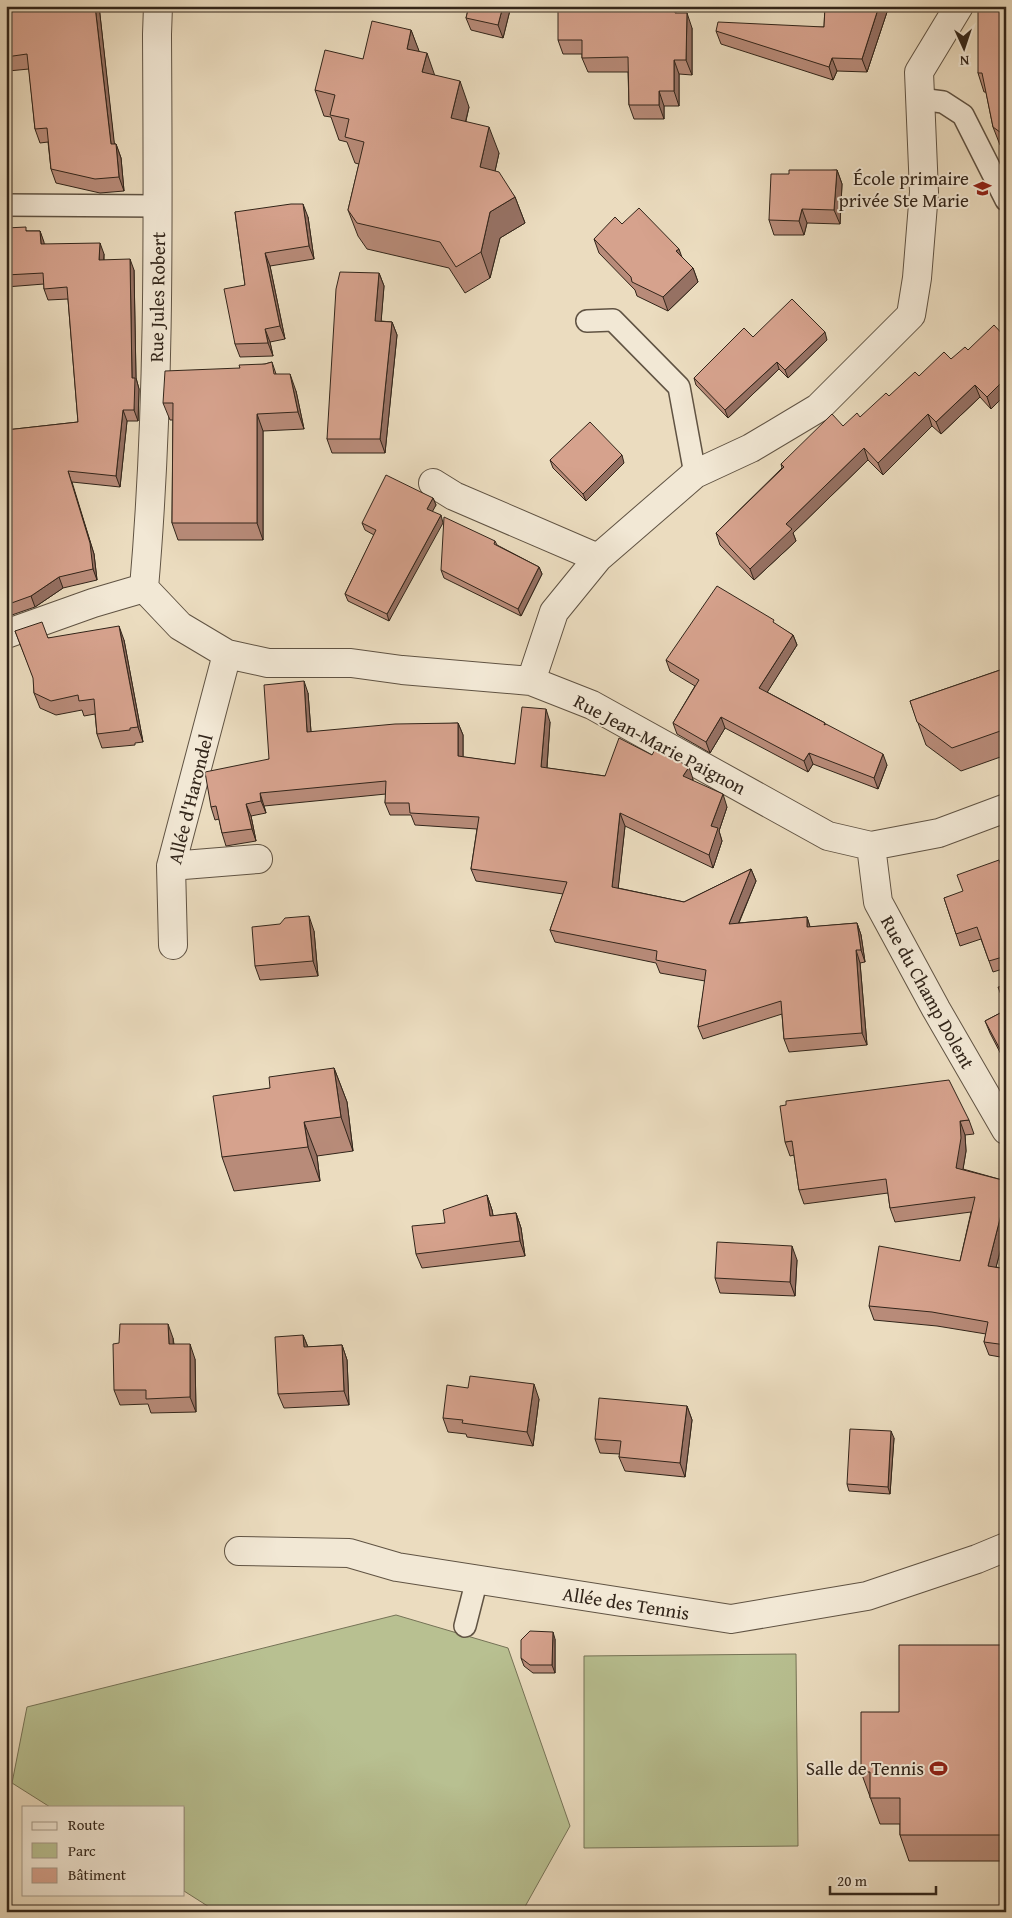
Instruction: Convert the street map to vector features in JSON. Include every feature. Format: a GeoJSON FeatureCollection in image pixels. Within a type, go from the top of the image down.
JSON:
{"type":"FeatureCollection","features":[{"type":"Feature","properties":{"kind":"street","name":"Rue Jules Robert"},"geometry":{"type":"LineString","coordinates":[[144,588],[165,373],[158,206],[158,6]]}},
{"type":"Feature","properties":{"kind":"street"},"geometry":{"type":"LineString","coordinates":[[531,681],[554,612],[598,558],[695,474],[751,448],[818,408],[911,315],[918,278],[924,192],[919,72],[959,6]]}},
{"type":"Feature","properties":{"kind":"street"},"geometry":{"type":"LineString","coordinates":[[433,483],[454,496],[598,558]]}},
{"type":"Feature","properties":{"kind":"street"},"geometry":{"type":"LineString","coordinates":[[6,634],[93,603],[144,588]]}},
{"type":"Feature","properties":{"kind":"street","name":"Rue Jean-Marie Paignon"},"geometry":{"type":"LineString","coordinates":[[144,588],[180,626],[227,654],[268,663],[352,663],[402,670],[531,681],[592,704],[828,836],[871,846],[939,833],[1006,808]]}},
{"type":"Feature","properties":{"kind":"street","name":"Allée d'Harondel"},"geometry":{"type":"LineString","coordinates":[[173,946],[171,866],[227,654]]}},
{"type":"Feature","properties":{"kind":"street","name":"Rue du Champ Dolent"},"geometry":{"type":"LineString","coordinates":[[871,846],[878,902],[936,1009],[1006,1130]]}},
{"type":"Feature","properties":{"kind":"street"},"geometry":{"type":"LineString","coordinates":[[171,866],[258,859]]}},
{"type":"Feature","properties":{"kind":"street","name":"Allée des Tennis"},"geometry":{"type":"LineString","coordinates":[[239,1551],[349,1553],[397,1567],[731,1619],[867,1596],[978,1559],[1006,1547]]}},
{"type":"Feature","properties":{"kind":"lane"},"geometry":{"type":"LineString","coordinates":[[920,99],[943,102],[963,115],[1006,200]]}},
{"type":"Feature","properties":{"kind":"lane"},"geometry":{"type":"LineString","coordinates":[[6,205],[158,206]]}},
{"type":"Feature","properties":{"kind":"lane"},"geometry":{"type":"LineString","coordinates":[[587,321],[613,320],[678,386],[695,474]]}},
{"type":"Feature","properties":{"kind":"lane"},"geometry":{"type":"LineString","coordinates":[[465,1626],[477,1580]]}},
{"type":"Feature","properties":{"kind":"green space"},"geometry":{"type":"Polygon","coordinates":[[[396,1615],[508,1648],[570,1826],[522,1912],[217,1912],[185,1892],[185,1806],[48,1806],[12,1783],[27,1707],[396,1615]]]}},
{"type":"Feature","properties":{"kind":"green space"},"geometry":{"type":"Polygon","coordinates":[[[796,1654],[798,1846],[584,1848],[584,1656],[796,1654]]]}},
{"type":"Feature","properties":{"kind":"building"},"geometry":{"type":"Polygon","coordinates":[[[6,6],[95,6],[111,144],[116,144],[119,177],[95,179],[51,169],[47,128],[35,129],[27,54],[6,57],[6,6]]]}},
{"type":"Feature","properties":{"kind":"building"},"geometry":{"type":"Polygon","coordinates":[[[469,6],[503,6],[498,25],[466,18],[469,6]]]}},
{"type":"Feature","properties":{"kind":"building"},"geometry":{"type":"Polygon","coordinates":[[[558,6],[675,6],[675,13],[687,13],[686,60],[674,60],[674,91],[659,91],[659,105],[629,105],[628,57],[582,58],[582,40],[558,40],[558,6]]]}},
{"type":"Feature","properties":{"kind":"building"},"geometry":{"type":"Polygon","coordinates":[[[825,6],[879,6],[862,59],[832,58],[829,67],[716,31],[718,22],[824,27],[825,6]]]}},
{"type":"Feature","properties":{"kind":"building"},"geometry":{"type":"Polygon","coordinates":[[[978,10],[1006,10],[1006,134],[1004,135],[993,127],[982,73],[978,73],[978,10]]]}},
{"type":"Feature","properties":{"kind":"building"},"geometry":{"type":"Polygon","coordinates":[[[372,21],[411,30],[407,49],[427,53],[422,72],[460,81],[451,118],[489,127],[480,167],[499,172],[515,197],[490,212],[481,252],[456,267],[440,242],[357,223],[348,210],[364,142],[345,137],[349,119],[330,115],[335,95],[315,90],[325,50],[363,59],[372,21]]]}},
{"type":"Feature","properties":{"kind":"building"},"geometry":{"type":"Polygon","coordinates":[[[789,170],[837,170],[834,210],[802,209],[799,221],[769,220],[771,174],[789,174],[789,170]]]}},
{"type":"Feature","properties":{"kind":"building"},"geometry":{"type":"Polygon","coordinates":[[[303,204],[309,246],[265,253],[280,326],[265,329],[268,343],[235,344],[224,289],[245,285],[235,212],[303,204]]]}},
{"type":"Feature","properties":{"kind":"building"},"geometry":{"type":"Polygon","coordinates":[[[639,208],[679,249],[676,251],[693,268],[663,297],[632,282],[631,277],[594,239],[615,217],[622,224],[639,208]]]}},
{"type":"Feature","properties":{"kind":"building"},"geometry":{"type":"Polygon","coordinates":[[[26,227],[26,231],[40,231],[41,244],[100,243],[99,260],[130,259],[132,378],[135,378],[134,410],[123,410],[116,476],[68,471],[90,543],[93,569],[59,577],[31,596],[6,605],[6,430],[78,422],[67,287],[44,289],[43,273],[6,275],[6,228],[26,227]]]}},
{"type":"Feature","properties":{"kind":"building"},"geometry":{"type":"Polygon","coordinates":[[[340,272],[379,273],[375,321],[392,322],[380,439],[327,439],[336,289],[340,272]]]}},
{"type":"Feature","properties":{"kind":"building"},"geometry":{"type":"Polygon","coordinates":[[[792,299],[825,332],[785,370],[777,362],[725,410],[694,378],[744,328],[753,337],[792,299]]]}},
{"type":"Feature","properties":{"kind":"building"},"geometry":{"type":"Polygon","coordinates":[[[994,325],[1006,338],[1006,378],[987,397],[975,385],[936,422],[928,414],[878,463],[864,448],[786,524],[792,529],[750,569],[716,533],[784,467],[781,464],[832,414],[843,426],[857,413],[860,417],[886,393],[889,396],[915,372],[919,376],[944,352],[951,359],[965,347],[968,350],[994,325]]]}},
{"type":"Feature","properties":{"kind":"building"},"geometry":{"type":"Polygon","coordinates":[[[272,362],[274,374],[290,374],[298,412],[257,414],[257,523],[172,523],[173,403],[163,403],[165,371],[240,368],[239,365],[272,362]]]}},
{"type":"Feature","properties":{"kind":"building"},"geometry":{"type":"Polygon","coordinates":[[[590,422],[622,455],[583,494],[550,460],[590,422]]]}},
{"type":"Feature","properties":{"kind":"building"},"geometry":{"type":"Polygon","coordinates":[[[386,475],[433,498],[427,509],[441,515],[387,614],[345,594],[376,530],[362,523],[386,475]]]}},
{"type":"Feature","properties":{"kind":"building"},"geometry":{"type":"Polygon","coordinates":[[[444,517],[495,541],[494,544],[539,567],[518,609],[441,570],[444,517]]]}},
{"type":"Feature","properties":{"kind":"building"},"geometry":{"type":"Polygon","coordinates":[[[717,586],[774,620],[773,622],[793,635],[759,688],[825,723],[824,725],[826,724],[883,754],[874,778],[809,753],[804,761],[721,717],[706,742],[673,723],[699,680],[666,660],[717,586]]]}},
{"type":"Feature","properties":{"kind":"building"},"geometry":{"type":"Polygon","coordinates":[[[42,622],[48,638],[119,626],[138,727],[130,728],[130,730],[97,734],[94,699],[79,701],[78,695],[51,701],[34,693],[33,678],[15,631],[42,622]]]}},
{"type":"Feature","properties":{"kind":"building"},"geometry":{"type":"Polygon","coordinates":[[[1006,668],[1006,729],[952,748],[917,722],[910,701],[1006,668]]]}},
{"type":"Feature","properties":{"kind":"building"},"geometry":{"type":"Polygon","coordinates":[[[304,681],[307,732],[395,724],[458,723],[458,756],[515,764],[522,707],[546,709],[541,767],[605,776],[619,738],[652,755],[656,748],[689,767],[683,776],[723,794],[711,826],[718,828],[709,855],[620,813],[612,887],[684,902],[751,869],[729,924],[807,917],[807,927],[857,923],[861,950],[856,950],[862,1033],[784,1039],[781,1001],[698,1027],[706,970],[656,960],[657,951],[550,930],[567,882],[471,869],[479,817],[410,813],[409,803],[385,803],[386,781],[260,793],[261,801],[246,804],[252,829],[222,833],[216,806],[211,807],[205,772],[269,759],[264,685],[304,681]]]}},
{"type":"Feature","properties":{"kind":"building"},"geometry":{"type":"Polygon","coordinates":[[[999,860],[1006,880],[1006,956],[989,961],[977,927],[956,934],[944,898],[963,891],[957,875],[999,860]]]}},
{"type":"Feature","properties":{"kind":"building"},"geometry":{"type":"Polygon","coordinates":[[[309,916],[313,961],[255,966],[252,927],[280,924],[285,918],[309,916]]]}},
{"type":"Feature","properties":{"kind":"building"},"geometry":{"type":"Polygon","coordinates":[[[1006,986],[1006,1008],[998,987],[1006,986]]]}},
{"type":"Feature","properties":{"kind":"building"},"geometry":{"type":"Polygon","coordinates":[[[1006,1010],[1006,1052],[1002,1053],[985,1021],[1006,1010]]]}},
{"type":"Feature","properties":{"kind":"building"},"geometry":{"type":"Polygon","coordinates":[[[334,1068],[341,1117],[304,1122],[308,1147],[222,1157],[213,1096],[270,1088],[269,1077],[334,1068]]]}},
{"type":"Feature","properties":{"kind":"building"},"geometry":{"type":"Polygon","coordinates":[[[949,1080],[969,1120],[960,1121],[961,1138],[956,1168],[1006,1181],[1006,1195],[988,1266],[1006,1269],[1006,1345],[984,1342],[988,1322],[932,1312],[869,1306],[879,1246],[960,1261],[975,1197],[890,1208],[886,1179],[799,1190],[792,1141],[785,1142],[780,1106],[786,1105],[786,1101],[949,1080]]]}},
{"type":"Feature","properties":{"kind":"building"},"geometry":{"type":"Polygon","coordinates":[[[487,1195],[490,1216],[516,1213],[520,1241],[416,1254],[412,1226],[445,1223],[443,1210],[487,1195]]]}},
{"type":"Feature","properties":{"kind":"building"},"geometry":{"type":"Polygon","coordinates":[[[717,1242],[792,1246],[790,1282],[715,1278],[717,1242]]]}},
{"type":"Feature","properties":{"kind":"building"},"geometry":{"type":"Polygon","coordinates":[[[120,1324],[168,1324],[169,1344],[190,1344],[190,1397],[146,1399],[146,1390],[114,1390],[113,1344],[119,1343],[120,1324]]]}},
{"type":"Feature","properties":{"kind":"building"},"geometry":{"type":"Polygon","coordinates":[[[303,1335],[304,1347],[342,1345],[344,1391],[278,1394],[275,1337],[303,1335]]]}},
{"type":"Feature","properties":{"kind":"building"},"geometry":{"type":"Polygon","coordinates":[[[470,1376],[534,1384],[527,1432],[462,1423],[463,1420],[443,1418],[447,1385],[468,1388],[470,1376]]]}},
{"type":"Feature","properties":{"kind":"building"},"geometry":{"type":"Polygon","coordinates":[[[599,1398],[687,1406],[680,1463],[619,1457],[621,1441],[595,1439],[599,1398]]]}},
{"type":"Feature","properties":{"kind":"building"},"geometry":{"type":"Polygon","coordinates":[[[850,1429],[891,1431],[888,1487],[847,1484],[850,1429]]]}},
{"type":"Feature","properties":{"kind":"building"},"geometry":{"type":"Polygon","coordinates":[[[530,1631],[553,1632],[552,1665],[530,1665],[521,1658],[521,1640],[530,1631]]]}},
{"type":"Feature","properties":{"kind":"building","name":"Salle de Tennis"},"geometry":{"type":"Polygon","coordinates":[[[899,1645],[1006,1645],[1006,1835],[900,1835],[900,1798],[870,1798],[870,1772],[861,1772],[861,1712],[899,1712],[899,1645]]]}},
{"type":"Feature","properties":{"kind":"place","name":"École primaire privée Ste Marie"},"geometry":{"type":"Point","coordinates":[983,189]}},
{"type":"Feature","properties":{"kind":"place","name":"Salle de Tennis"},"geometry":{"type":"Point","coordinates":[938,1768]}}]}
